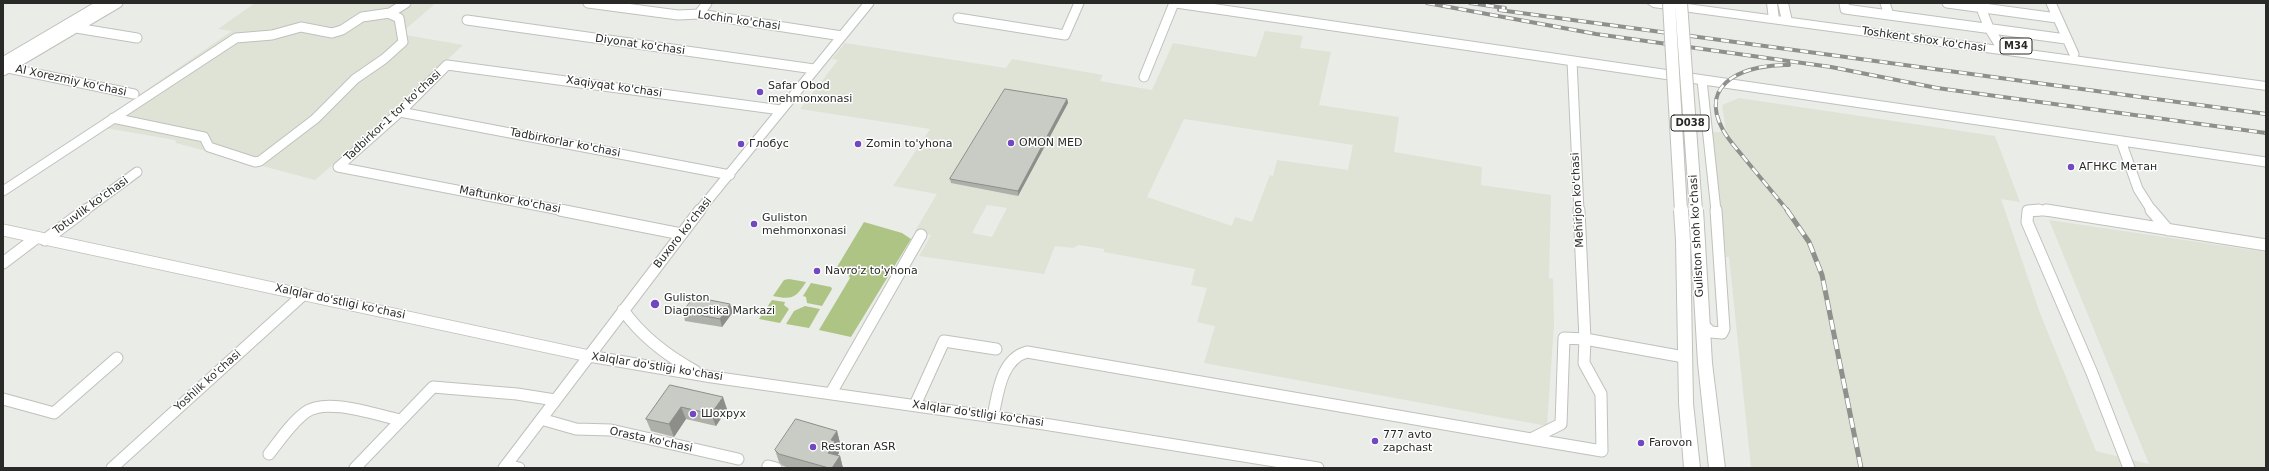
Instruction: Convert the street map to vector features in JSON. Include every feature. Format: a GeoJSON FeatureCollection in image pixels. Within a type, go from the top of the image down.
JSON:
{"type":"FeatureCollection","features":[{"type":"Feature","properties":{"kind":"highway","name":"Toshkent shox ko'chasi"},"geometry":{"type":"LineString","coordinates":[[1653,3],[1779,13],[2024,51],[2266,86]]}},
{"type":"Feature","properties":{"kind":"highway","name":"Toshkent shox ko'chasi"},"geometry":{"type":"LineString","coordinates":[[1696,3],[1779,13],[1999,44],[2024,51],[2074,54],[2266,80]]}},
{"type":"Feature","properties":{"kind":"main road","name":"Guliston shoh ko'chasi"},"geometry":{"type":"LineString","coordinates":[[1670,3],[1683,240],[1686,403],[1692,468]]}},
{"type":"Feature","properties":{"kind":"main road","name":"Guliston shoh ko'chasi"},"geometry":{"type":"LineString","coordinates":[[1681,3],[1705,363],[1717,468]]}},
{"type":"Feature","properties":{"kind":"street"},"geometry":{"type":"LineString","coordinates":[[4,67],[103,3]]}},
{"type":"Feature","properties":{"kind":"street"},"geometry":{"type":"LineString","coordinates":[[4,67],[76,28],[118,3]]}},
{"type":"Feature","properties":{"kind":"street"},"geometry":{"type":"LineString","coordinates":[[3,191],[236,38],[249,34],[262,36],[273,35],[291,28],[302,28],[330,34],[340,31],[369,15],[390,14],[396,12],[406,3]]}},
{"type":"Feature","properties":{"kind":"street","name":"Lochin ko'chasi"},"geometry":{"type":"LineString","coordinates":[[588,3],[678,15],[699,14],[842,36]]}},
{"type":"Feature","properties":{"kind":"street"},"geometry":{"type":"LineString","coordinates":[[699,14],[708,3]]}},
{"type":"Feature","properties":{"kind":"street","name":"Buxoro ko'chasi"},"geometry":{"type":"LineString","coordinates":[[505,466],[681,234],[869,3]]}},
{"type":"Feature","properties":{"kind":"street"},"geometry":{"type":"LineString","coordinates":[[958,18],[1065,34],[1079,3]]}},
{"type":"Feature","properties":{"kind":"street"},"geometry":{"type":"LineString","coordinates":[[1144,77],[1175,3],[2266,162]]}},
{"type":"Feature","properties":{"kind":"street"},"geometry":{"type":"LineString","coordinates":[[1844,3],[1845,9],[2066,39]]}},
{"type":"Feature","properties":{"kind":"street"},"geometry":{"type":"LineString","coordinates":[[1885,3],[1889,15]]}},
{"type":"Feature","properties":{"kind":"street"},"geometry":{"type":"LineString","coordinates":[[1947,3],[2057,18]]}},
{"type":"Feature","properties":{"kind":"street"},"geometry":{"type":"LineString","coordinates":[[2051,3],[2074,54]]}},
{"type":"Feature","properties":{"kind":"street"},"geometry":{"type":"LineString","coordinates":[[1980,8],[1989,28],[1999,44]]}},
{"type":"Feature","properties":{"kind":"street"},"geometry":{"type":"LineString","coordinates":[[113,118],[204,137],[209,147],[255,162],[260,161],[315,119],[355,79],[403,42],[399,18],[390,14]]}},
{"type":"Feature","properties":{"kind":"street","name":"Diyonat ko'chasi"},"geometry":{"type":"LineString","coordinates":[[467,20],[814,69]]}},
{"type":"Feature","properties":{"kind":"street"},"geometry":{"type":"LineString","coordinates":[[76,28],[137,38]]}},
{"type":"Feature","properties":{"kind":"street","name":"Mehirjon ko'chasi"},"geometry":{"type":"LineString","coordinates":[[1531,439],[1602,452],[1601,394],[1584,363],[1572,61]]}},
{"type":"Feature","properties":{"kind":"street","name":"Xaqiyqat ko'chasi"},"geometry":{"type":"LineString","coordinates":[[447,65],[781,110]]}},
{"type":"Feature","properties":{"kind":"street","name":"Tadbirkor-1 tor ko'chasi"},"geometry":{"type":"LineString","coordinates":[[338,167],[400,112],[447,65]]}},
{"type":"Feature","properties":{"kind":"street","name":"Al Xorezmiy ko'chasi"},"geometry":{"type":"LineString","coordinates":[[4,67],[134,94]]}},
{"type":"Feature","properties":{"kind":"street"},"geometry":{"type":"LineString","coordinates":[[1702,80],[1720,248],[1724,329],[1722,333],[1716,334],[1708,331],[1702,324]]}},
{"type":"Feature","properties":{"kind":"street","name":"Tadbirkorlar ko'chasi"},"geometry":{"type":"LineString","coordinates":[[400,112],[730,175]]}},
{"type":"Feature","properties":{"kind":"street"},"geometry":{"type":"LineString","coordinates":[[2121,142],[2139,194],[2152,213],[2168,230]]}},
{"type":"Feature","properties":{"kind":"street","name":"Maftunkor ko'chasi"},"geometry":{"type":"LineString","coordinates":[[338,167],[681,234]]}},
{"type":"Feature","properties":{"kind":"street","name":"Totuvlik ko'chasi"},"geometry":{"type":"LineString","coordinates":[[3,263],[137,172]]}},
{"type":"Feature","properties":{"kind":"street"},"geometry":{"type":"LineString","coordinates":[[2129,468],[2092,373],[2027,222],[2028,211],[2044,210],[2266,245]]}},
{"type":"Feature","properties":{"kind":"street","name":"Xalqlar do'stligi ko'chasi"},"geometry":{"type":"LineString","coordinates":[[3,230],[589,356],[702,375],[992,416],[1318,468]]}},
{"type":"Feature","properties":{"kind":"street"},"geometry":{"type":"LineString","coordinates":[[832,393],[864,333],[922,235]]}},
{"type":"Feature","properties":{"kind":"street","name":"Yoshlik ko'chasi"},"geometry":{"type":"LineString","coordinates":[[112,468],[304,294]]}},
{"type":"Feature","properties":{"kind":"street"},"geometry":{"type":"LineString","coordinates":[[623,310],[632,324],[645,338],[671,358],[702,375]]}},
{"type":"Feature","properties":{"kind":"street"},"geometry":{"type":"LineString","coordinates":[[992,416],[999,387],[1011,359],[1018,352],[1027,352],[1531,439],[1561,424],[1564,338],[1584,339],[1684,357]]}},
{"type":"Feature","properties":{"kind":"street"},"geometry":{"type":"LineString","coordinates":[[915,405],[944,341],[996,349]]}},
{"type":"Feature","properties":{"kind":"street"},"geometry":{"type":"LineString","coordinates":[[3,399],[54,413],[117,358]]}},
{"type":"Feature","properties":{"kind":"street"},"geometry":{"type":"LineString","coordinates":[[355,468],[433,387],[517,394],[555,400]]}},
{"type":"Feature","properties":{"kind":"street"},"geometry":{"type":"LineString","coordinates":[[268,454],[292,426],[311,409],[333,406],[400,420]]}},
{"type":"Feature","properties":{"kind":"street","name":"Orasta ko'chasi"},"geometry":{"type":"LineString","coordinates":[[541,419],[576,429],[611,430],[738,459]]}},
{"type":"Feature","properties":{"kind":"street"},"geometry":{"type":"LineString","coordinates":[[505,466],[519,468]]}},
{"type":"Feature","properties":{"kind":"shaded area"},"geometry":{"type":"Polygon","coordinates":[[[255,3],[436,3],[400,34],[463,45],[371,132],[315,180],[176,143],[175,140],[94,126],[232,31],[218,29],[255,3]]]}},
{"type":"Feature","properties":{"kind":"shaded area"},"geometry":{"type":"Polygon","coordinates":[[[1265,31],[1303,36],[1300,48],[1331,52],[1319,105],[1399,117],[1394,152],[1482,167],[1481,185],[1551,195],[1549,278],[1553,279],[1554,325],[1547,426],[1204,363],[1215,326],[1197,322],[1207,288],[1191,285],[1195,269],[1104,252],[1104,249],[1079,245],[1073,248],[1055,246],[1044,274],[919,256],[931,235],[915,231],[937,194],[893,186],[930,129],[800,109],[838,60],[832,59],[845,43],[1006,68],[1012,59],[1103,75],[1100,81],[1152,90],[1173,43],[1256,57],[1265,31]],[[1184,119],[1147,197],[1232,226],[1235,217],[1252,222],[1270,175],[1273,176],[1277,160],[1348,170],[1353,145],[1184,119]],[[987,205],[972,233],[992,237],[1007,208],[987,205]]]}},
{"type":"Feature","properties":{"kind":"shaded area"},"geometry":{"type":"Polygon","coordinates":[[[1739,98],[1995,136],[2020,202],[2001,199],[2040,313],[2096,451],[2149,464],[2049,220],[2266,252],[2266,468],[1751,468],[1729,257],[1726,257],[1710,132],[1726,132],[1722,105],[1739,98]]]}},
{"type":"Feature","properties":{"kind":"green space"},"geometry":{"type":"Polygon","coordinates":[[[864,222],[902,233],[911,239],[851,337],[819,330],[850,278],[848,275],[834,272],[864,222]]]}},
{"type":"Feature","properties":{"kind":"green space"},"geometry":{"type":"Polygon","coordinates":[[[789,279],[806,282],[796,295],[789,298],[773,296],[784,280],[789,279]]]}},
{"type":"Feature","properties":{"kind":"green space"},"geometry":{"type":"Polygon","coordinates":[[[811,283],[831,287],[832,289],[822,306],[807,303],[806,297],[803,296],[811,283]]]}},
{"type":"Feature","properties":{"kind":"green space"},"geometry":{"type":"Polygon","coordinates":[[[772,300],[785,302],[784,305],[789,309],[780,323],[759,319],[772,300]]]}},
{"type":"Feature","properties":{"kind":"green space"},"geometry":{"type":"Polygon","coordinates":[[[805,306],[820,309],[809,328],[786,324],[794,311],[805,306]]]}},
{"type":"Feature","properties":{"kind":"building","name":"OMON MED"},"geometry":{"type":"Polygon","coordinates":[[[1005,89],[1067,99],[1018,191],[950,179],[1005,89]]]}},
{"type":"Feature","properties":{"kind":"building"},"geometry":{"type":"Polygon","coordinates":[[[694,297],[730,304],[720,319],[683,312],[694,297]]]}},
{"type":"Feature","properties":{"kind":"building"},"geometry":{"type":"Polygon","coordinates":[[[670,385],[723,397],[711,414],[681,407],[669,424],[646,419],[670,385]]]}},
{"type":"Feature","properties":{"kind":"building","name":"Restoran ASR"},"geometry":{"type":"Polygon","coordinates":[[[796,419],[837,431],[831,440],[835,441],[828,453],[840,456],[832,468],[779,454],[775,450],[796,419]]]}},
{"type":"Feature","properties":{"kind":"railway"},"geometry":{"type":"LineString","coordinates":[[1427,3],[1596,34],[1831,67],[1937,88],[2266,133]]}},
{"type":"Feature","properties":{"kind":"railway"},"geometry":{"type":"LineString","coordinates":[[1470,3],[1505,8]]}},
{"type":"Feature","properties":{"kind":"railway"},"geometry":{"type":"LineString","coordinates":[[1499,10],[2266,114]]}},
{"type":"Feature","properties":{"kind":"railway"},"geometry":{"type":"LineString","coordinates":[[1788,211],[1725,134],[1716,113],[1716,99],[1722,87],[1731,78],[1758,68],[1774,65],[1789,65]]}},
{"type":"Feature","properties":{"kind":"railway"},"geometry":{"type":"LineString","coordinates":[[1787,210],[1809,242],[1822,275],[1861,468]]}},
{"type":"Feature","properties":{"kind":"place","name":"Safar Obod mehmonxonasi"},"geometry":{"type":"Point","coordinates":[760,92]}},
{"type":"Feature","properties":{"kind":"place","name":"OMON MED"},"geometry":{"type":"Point","coordinates":[1011,143]}},
{"type":"Feature","properties":{"kind":"place","name":"Глобус"},"geometry":{"type":"Point","coordinates":[741,144]}},
{"type":"Feature","properties":{"kind":"place","name":"Zomin to'yhona"},"geometry":{"type":"Point","coordinates":[858,144]}},
{"type":"Feature","properties":{"kind":"place","name":"АГНКС Метан"},"geometry":{"type":"Point","coordinates":[2071,167]}},
{"type":"Feature","properties":{"kind":"place","name":"Guliston mehmonxonasi"},"geometry":{"type":"Point","coordinates":[754,224]}},
{"type":"Feature","properties":{"kind":"place","name":"Navro'z to'yhona"},"geometry":{"type":"Point","coordinates":[817,271]}},
{"type":"Feature","properties":{"kind":"place","name":"Guliston Diagnostika Markazi"},"geometry":{"type":"Point","coordinates":[655,304]}},
{"type":"Feature","properties":{"kind":"place","name":"Шохрух"},"geometry":{"type":"Point","coordinates":[693,414]}},
{"type":"Feature","properties":{"kind":"place","name":"777 avto zapchast"},"geometry":{"type":"Point","coordinates":[1375,441]}},
{"type":"Feature","properties":{"kind":"place","name":"Farovon"},"geometry":{"type":"Point","coordinates":[1641,443]}},
{"type":"Feature","properties":{"kind":"place","name":"Restoran ASR"},"geometry":{"type":"Point","coordinates":[813,447]}}]}
